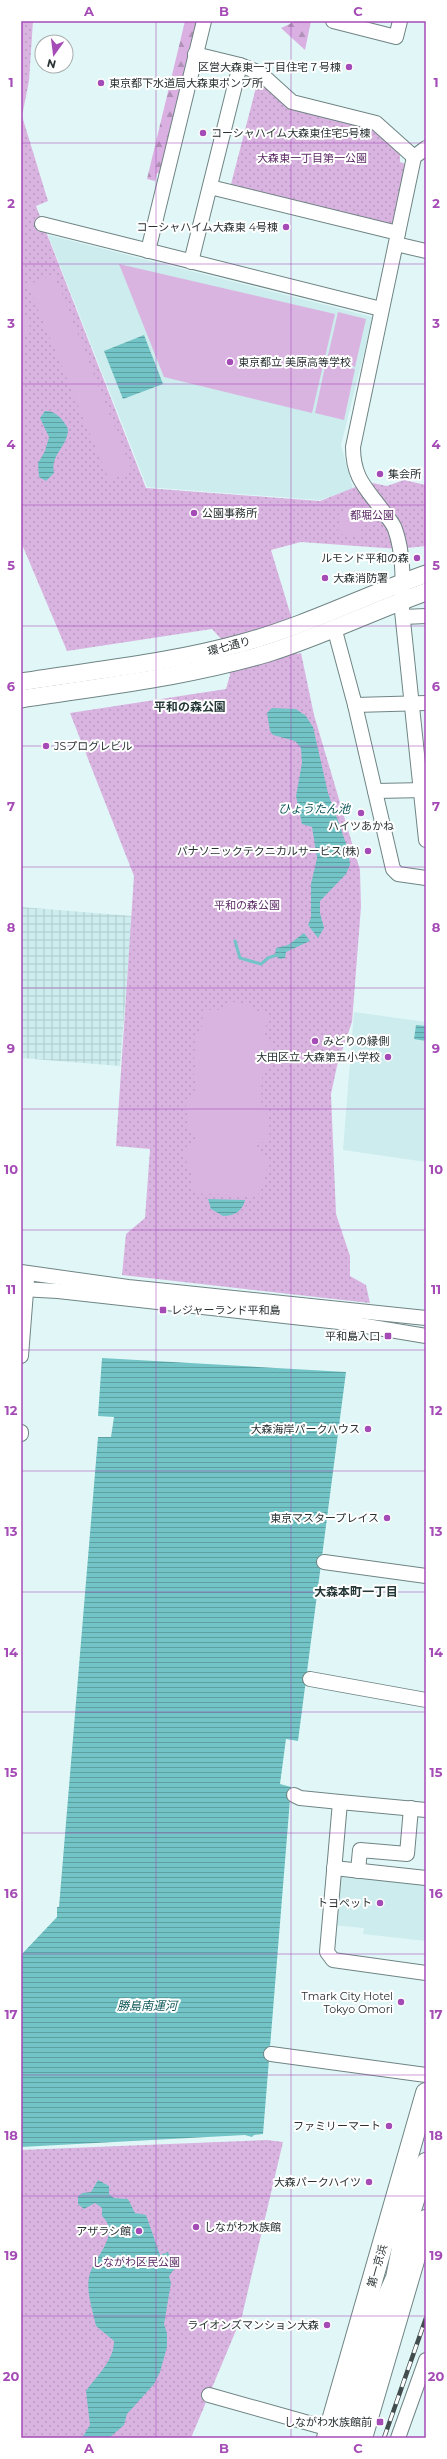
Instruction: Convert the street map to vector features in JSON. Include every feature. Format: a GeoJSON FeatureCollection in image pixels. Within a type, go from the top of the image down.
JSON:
{"type":"FeatureCollection","features":[{"type":"Feature","properties":{"kind":"highway","name":"第一京浜"},"geometry":{"type":"LineString","coordinates":[[342,2435],[426,2094]]}},
{"type":"Feature","properties":{"kind":"highway"},"geometry":{"type":"LineString","coordinates":[[342,2435],[383,2307],[393,2260],[406,2228],[426,2163]]}},
{"type":"Feature","properties":{"kind":"highway"},"geometry":{"type":"LineString","coordinates":[[342,2435],[422,2249],[426,2220]]}},
{"type":"Feature","properties":{"kind":"main road","name":"環七通り"},"geometry":{"type":"LineString","coordinates":[[21,682],[201,654],[293,626],[426,574]]}},
{"type":"Feature","properties":{"kind":"main road","name":"環七通り"},"geometry":{"type":"LineString","coordinates":[[21,699],[182,674],[248,658],[295,643],[334,627],[403,609],[426,592]]}},
{"type":"Feature","properties":{"kind":"street"},"geometry":{"type":"LineString","coordinates":[[148,251],[204,21]]}},
{"type":"Feature","properties":{"kind":"street"},"geometry":{"type":"LineString","coordinates":[[333,21],[396,37],[400,21]]}},
{"type":"Feature","properties":{"kind":"street"},"geometry":{"type":"LineString","coordinates":[[195,54],[240,65],[260,73],[292,102],[376,123],[414,157]]}},
{"type":"Feature","properties":{"kind":"street"},"geometry":{"type":"LineString","coordinates":[[191,262],[240,65]]}},
{"type":"Feature","properties":{"kind":"street"},"geometry":{"type":"LineString","coordinates":[[426,148],[414,157],[354,436],[354,466],[357,476],[395,529],[403,582],[403,609],[411,703],[423,790],[426,840]]}},
{"type":"Feature","properties":{"kind":"street"},"geometry":{"type":"LineString","coordinates":[[210,187],[397,239],[426,252]]}},
{"type":"Feature","properties":{"kind":"street"},"geometry":{"type":"LineString","coordinates":[[42,224],[381,309]]}},
{"type":"Feature","properties":{"kind":"street"},"geometry":{"type":"LineString","coordinates":[[403,609],[426,616]]}},
{"type":"Feature","properties":{"kind":"street"},"geometry":{"type":"LineString","coordinates":[[334,627],[355,705],[393,868],[398,874],[426,878]]}},
{"type":"Feature","properties":{"kind":"street"},"geometry":{"type":"LineString","coordinates":[[355,705],[426,703]]}},
{"type":"Feature","properties":{"kind":"street"},"geometry":{"type":"LineString","coordinates":[[375,791],[423,790]]}},
{"type":"Feature","properties":{"kind":"street"},"geometry":{"type":"LineString","coordinates":[[21,1356],[24,1273],[128,1287],[426,1318]]}},
{"type":"Feature","properties":{"kind":"street"},"geometry":{"type":"LineString","coordinates":[[24,1289],[332,1321],[426,1336]]}},
{"type":"Feature","properties":{"kind":"street"},"geometry":{"type":"LineString","coordinates":[[324,1562],[426,1576]]}},
{"type":"Feature","properties":{"kind":"street"},"geometry":{"type":"LineString","coordinates":[[310,1679],[426,1700]]}},
{"type":"Feature","properties":{"kind":"street"},"geometry":{"type":"LineString","coordinates":[[294,1795],[300,1798],[426,1810]]}},
{"type":"Feature","properties":{"kind":"street"},"geometry":{"type":"LineString","coordinates":[[340,1802],[327,1952],[333,1960],[426,1973]]}},
{"type":"Feature","properties":{"kind":"street"},"geometry":{"type":"LineString","coordinates":[[358,1871],[360,1850],[407,1854],[411,1808]]}},
{"type":"Feature","properties":{"kind":"street"},"geometry":{"type":"LineString","coordinates":[[334,1868],[426,1878]]}},
{"type":"Feature","properties":{"kind":"street"},"geometry":{"type":"LineString","coordinates":[[272,2054],[426,2075]]}},
{"type":"Feature","properties":{"kind":"street"},"geometry":{"type":"LineString","coordinates":[[398,2438],[426,2360]]}},
{"type":"Feature","properties":{"kind":"street"},"geometry":{"type":"LineString","coordinates":[[209,2395],[342,2435]]}},
{"type":"Feature","properties":{"kind":"shaded area","name":"東京都立 美原高等学校"},"geometry":{"type":"Polygon","coordinates":[[[48,235],[373,317],[341,445],[353,489],[320,500],[147,487],[48,235]]]}},
{"type":"Feature","properties":{"kind":"shaded area"},"geometry":{"type":"Polygon","coordinates":[[[21,907],[132,916],[120,1066],[21,1058],[21,907]]]}},
{"type":"Feature","properties":{"kind":"shaded area","name":"大田区立 大森第五小学校"},"geometry":{"type":"Polygon","coordinates":[[[354,1012],[426,1022],[426,1162],[343,1150],[354,1012]]]}},
{"type":"Feature","properties":{"kind":"shaded area","name":"トヨペット"},"geometry":{"type":"Polygon","coordinates":[[[338,1872],[426,1882],[426,1941],[363,1934],[364,1928],[332,1925],[338,1872]]]}},
{"type":"Feature","properties":{"kind":"green space","name":"平和の森公園"},"geometry":{"type":"Polygon","coordinates":[[[21,21],[33,21],[29,81],[22,116],[48,201],[36,206],[146,488],[320,501],[368,482],[387,486],[404,480],[426,485],[426,546],[398,549],[301,542],[271,550],[291,616],[297,654],[301,653],[314,715],[360,870],[361,907],[352,1022],[337,1066],[331,1094],[336,1214],[350,1256],[350,1276],[366,1285],[370,1303],[122,1275],[126,1234],[145,1218],[150,1149],[116,1146],[134,876],[70,713],[226,689],[230,675],[223,641],[212,629],[67,651],[21,542],[21,21]]]}},
{"type":"Feature","properties":{"kind":"green space"},"geometry":{"type":"Polygon","coordinates":[[[185,21],[202,21],[165,174],[157,173],[155,181],[147,179],[185,21]]]}},
{"type":"Feature","properties":{"kind":"green space"},"geometry":{"type":"Polygon","coordinates":[[[296,21],[311,21],[305,50],[281,28],[296,21]]]}},
{"type":"Feature","properties":{"kind":"green space","name":"大森東一丁目第一公園"},"geometry":{"type":"Polygon","coordinates":[[[259,76],[292,106],[373,128],[400,153],[400,162],[408,165],[394,228],[230,188],[259,76]]]}},
{"type":"Feature","properties":{"kind":"green space"},"geometry":{"type":"Polygon","coordinates":[[[119,264],[335,314],[312,413],[164,377],[119,264]]]}},
{"type":"Feature","properties":{"kind":"green space"},"geometry":{"type":"Polygon","coordinates":[[[54,274],[132,471],[109,480],[28,285],[54,274]]]}},
{"type":"Feature","properties":{"kind":"green space"},"geometry":{"type":"Polygon","coordinates":[[[21,304],[31,330],[21,334],[21,304]]]}},
{"type":"Feature","properties":{"kind":"green space"},"geometry":{"type":"Polygon","coordinates":[[[338,312],[366,319],[355,367],[327,360],[338,312]]]}},
{"type":"Feature","properties":{"kind":"green space"},"geometry":{"type":"Polygon","coordinates":[[[326,362],[355,369],[344,420],[315,413],[326,362]]]}},
{"type":"Feature","properties":{"kind":"green space"},"geometry":{"type":"Polygon","coordinates":[[[340,511],[362,512],[361,536],[338,534],[340,511]]]}},
{"type":"Feature","properties":{"kind":"green space"},"geometry":{"type":"Polygon","coordinates":[[[232,1002],[238,1002],[256,1011],[267,1013],[267,1023],[264,1031],[272,1049],[270,1056],[274,1069],[267,1068],[263,1070],[259,1106],[267,1114],[270,1140],[260,1143],[257,1146],[259,1151],[269,1158],[264,1183],[257,1188],[259,1196],[191,1193],[193,1187],[193,1177],[184,1155],[185,1148],[196,1141],[196,1138],[188,1131],[188,1115],[185,1108],[196,1088],[197,1080],[193,1078],[196,1062],[192,1053],[196,1049],[194,1039],[203,1024],[202,1012],[206,1010],[222,1010],[232,1002]]]}},
{"type":"Feature","properties":{"kind":"green space","name":"しながわ区民公園"},"geometry":{"type":"Polygon","coordinates":[[[267,2140],[283,2142],[242,2316],[191,2438],[21,2438],[21,2150],[267,2140]]]}},
{"type":"Feature","properties":{"kind":"water"},"geometry":{"type":"Polygon","coordinates":[[[144,335],[163,384],[123,399],[104,351],[144,335]]]}},
{"type":"Feature","properties":{"kind":"water"},"geometry":{"type":"Polygon","coordinates":[[[45,411],[52,412],[59,416],[68,429],[65,441],[54,461],[54,473],[46,481],[39,477],[38,463],[45,451],[49,437],[40,418],[45,411]]]}},
{"type":"Feature","properties":{"kind":"water","name":"ひょうたん池"},"geometry":{"type":"Polygon","coordinates":[[[272,708],[296,709],[306,716],[313,727],[328,793],[348,849],[350,865],[346,874],[320,901],[320,913],[324,928],[318,938],[308,925],[311,918],[311,884],[317,858],[312,827],[302,824],[296,796],[302,763],[301,748],[295,741],[273,735],[270,731],[267,713],[272,708]]]}},
{"type":"Feature","properties":{"kind":"water"},"geometry":{"type":"Polygon","coordinates":[[[304,933],[310,941],[286,952],[285,958],[280,959],[275,955],[276,948],[288,945],[304,933]]]}},
{"type":"Feature","properties":{"kind":"water"},"geometry":{"type":"Polygon","coordinates":[[[416,1025],[426,1026],[426,1041],[414,1039],[416,1025]]]}},
{"type":"Feature","properties":{"kind":"water"},"geometry":{"type":"Polygon","coordinates":[[[208,1199],[245,1200],[240,1210],[234,1214],[223,1216],[211,1209],[208,1199]]]}},
{"type":"Feature","properties":{"kind":"water","name":"勝島南運河"},"geometry":{"type":"Polygon","coordinates":[[[102,1358],[346,1372],[298,1741],[286,1739],[280,1784],[291,1787],[263,2134],[254,2135],[252,2137],[245,2135],[21,2147],[21,1955],[57,1917],[57,1907],[59,1907],[98,1437],[111,1437],[114,1417],[98,1416],[102,1358]]]}},
{"type":"Feature","properties":{"kind":"water"},"geometry":{"type":"Polygon","coordinates":[[[98,2180],[109,2186],[109,2194],[114,2198],[128,2199],[135,2213],[146,2215],[160,2255],[168,2252],[175,2268],[169,2276],[171,2283],[164,2324],[167,2333],[167,2347],[160,2372],[154,2384],[127,2414],[124,2425],[109,2438],[82,2438],[90,2425],[86,2391],[108,2361],[114,2341],[96,2326],[88,2289],[89,2277],[108,2238],[109,2230],[107,2223],[102,2216],[102,2208],[95,2203],[84,2209],[78,2204],[78,2196],[83,2193],[91,2192],[98,2180]]]}},
{"type":"Feature","properties":{"kind":"waterway"},"geometry":{"type":"LineString","coordinates":[[235,941],[240,958],[261,964],[268,958],[280,954]]}},
{"type":"Feature","properties":{"kind":"railway"},"geometry":{"type":"LineString","coordinates":[[384,2438],[426,2318]]}},
{"type":"Feature","properties":{"kind":"place","name":"区営大森東一丁目住宅７号棟"},"geometry":{"type":"Point","coordinates":[349,67]}},
{"type":"Feature","properties":{"kind":"place","name":"東京都下水道局大森東ポンプ所"},"geometry":{"type":"Point","coordinates":[101,83]}},
{"type":"Feature","properties":{"kind":"place","name":"コーシャハイム大森東住宅5号棟"},"geometry":{"type":"Point","coordinates":[203,133]}},
{"type":"Feature","properties":{"kind":"place","name":"コーシャハイム大森東 4号棟"},"geometry":{"type":"Point","coordinates":[286,227]}},
{"type":"Feature","properties":{"kind":"place","name":"東京都立 美原高等学校"},"geometry":{"type":"Point","coordinates":[230,362]}},
{"type":"Feature","properties":{"kind":"place","name":"集会所"},"geometry":{"type":"Point","coordinates":[380,474]}},
{"type":"Feature","properties":{"kind":"place","name":"公園事務所"},"geometry":{"type":"Point","coordinates":[194,513]}},
{"type":"Feature","properties":{"kind":"place","name":"ルモンド平和の森"},"geometry":{"type":"Point","coordinates":[417,558]}},
{"type":"Feature","properties":{"kind":"place","name":"大森消防署"},"geometry":{"type":"Point","coordinates":[325,578]}},
{"type":"Feature","properties":{"kind":"place","name":"JSプログレビル"},"geometry":{"type":"Point","coordinates":[46,746]}},
{"type":"Feature","properties":{"kind":"place","name":"ハイツあかね"},"geometry":{"type":"Point","coordinates":[361,813]}},
{"type":"Feature","properties":{"kind":"place","name":"パナソニックテクニカルサービス(株)"},"geometry":{"type":"Point","coordinates":[368,851]}},
{"type":"Feature","properties":{"kind":"place","name":"みどりの縁側"},"geometry":{"type":"Point","coordinates":[315,1041]}},
{"type":"Feature","properties":{"kind":"place","name":"大田区立 大森第五小学校"},"geometry":{"type":"Point","coordinates":[388,1057]}},
{"type":"Feature","properties":{"kind":"place","name":"レジャーランド平和島"},"geometry":{"type":"Point","coordinates":[163,1310]}},
{"type":"Feature","properties":{"kind":"place","name":"平和島入口"},"geometry":{"type":"Point","coordinates":[388,1336]}},
{"type":"Feature","properties":{"kind":"place","name":"大森海岸パークハウス"},"geometry":{"type":"Point","coordinates":[368,1429]}},
{"type":"Feature","properties":{"kind":"place","name":"東京マスタープレイス"},"geometry":{"type":"Point","coordinates":[387,1518]}},
{"type":"Feature","properties":{"kind":"place","name":"トヨペット"},"geometry":{"type":"Point","coordinates":[380,1903]}},
{"type":"Feature","properties":{"kind":"place","name":"Tmark City Hotel Tokyo Omori"},"geometry":{"type":"Point","coordinates":[401,2002]}},
{"type":"Feature","properties":{"kind":"place","name":"ファミリーマート"},"geometry":{"type":"Point","coordinates":[389,2126]}},
{"type":"Feature","properties":{"kind":"place","name":"大森パークハイツ"},"geometry":{"type":"Point","coordinates":[369,2182]}},
{"type":"Feature","properties":{"kind":"place","name":"しながわ水族館"},"geometry":{"type":"Point","coordinates":[196,2227]}},
{"type":"Feature","properties":{"kind":"place","name":"アザラシ館"},"geometry":{"type":"Point","coordinates":[139,2231]}},
{"type":"Feature","properties":{"kind":"place","name":"ライオンズマンション大森"},"geometry":{"type":"Point","coordinates":[327,2325]}},
{"type":"Feature","properties":{"kind":"place","name":"しながわ水族館前"},"geometry":{"type":"Point","coordinates":[380,2422]}},
{"type":"Feature","properties":{"kind":"district","name":"平和の森公園"},"geometry":{"type":"Point","coordinates":[190,706]}},
{"type":"Feature","properties":{"kind":"district","name":"大森本町一丁目"},"geometry":{"type":"Point","coordinates":[356,1591]}},
{"type":"Feature","properties":{"kind":"park label","name":"都堀公園"},"geometry":{"type":"Point","coordinates":[372,515]}}]}
